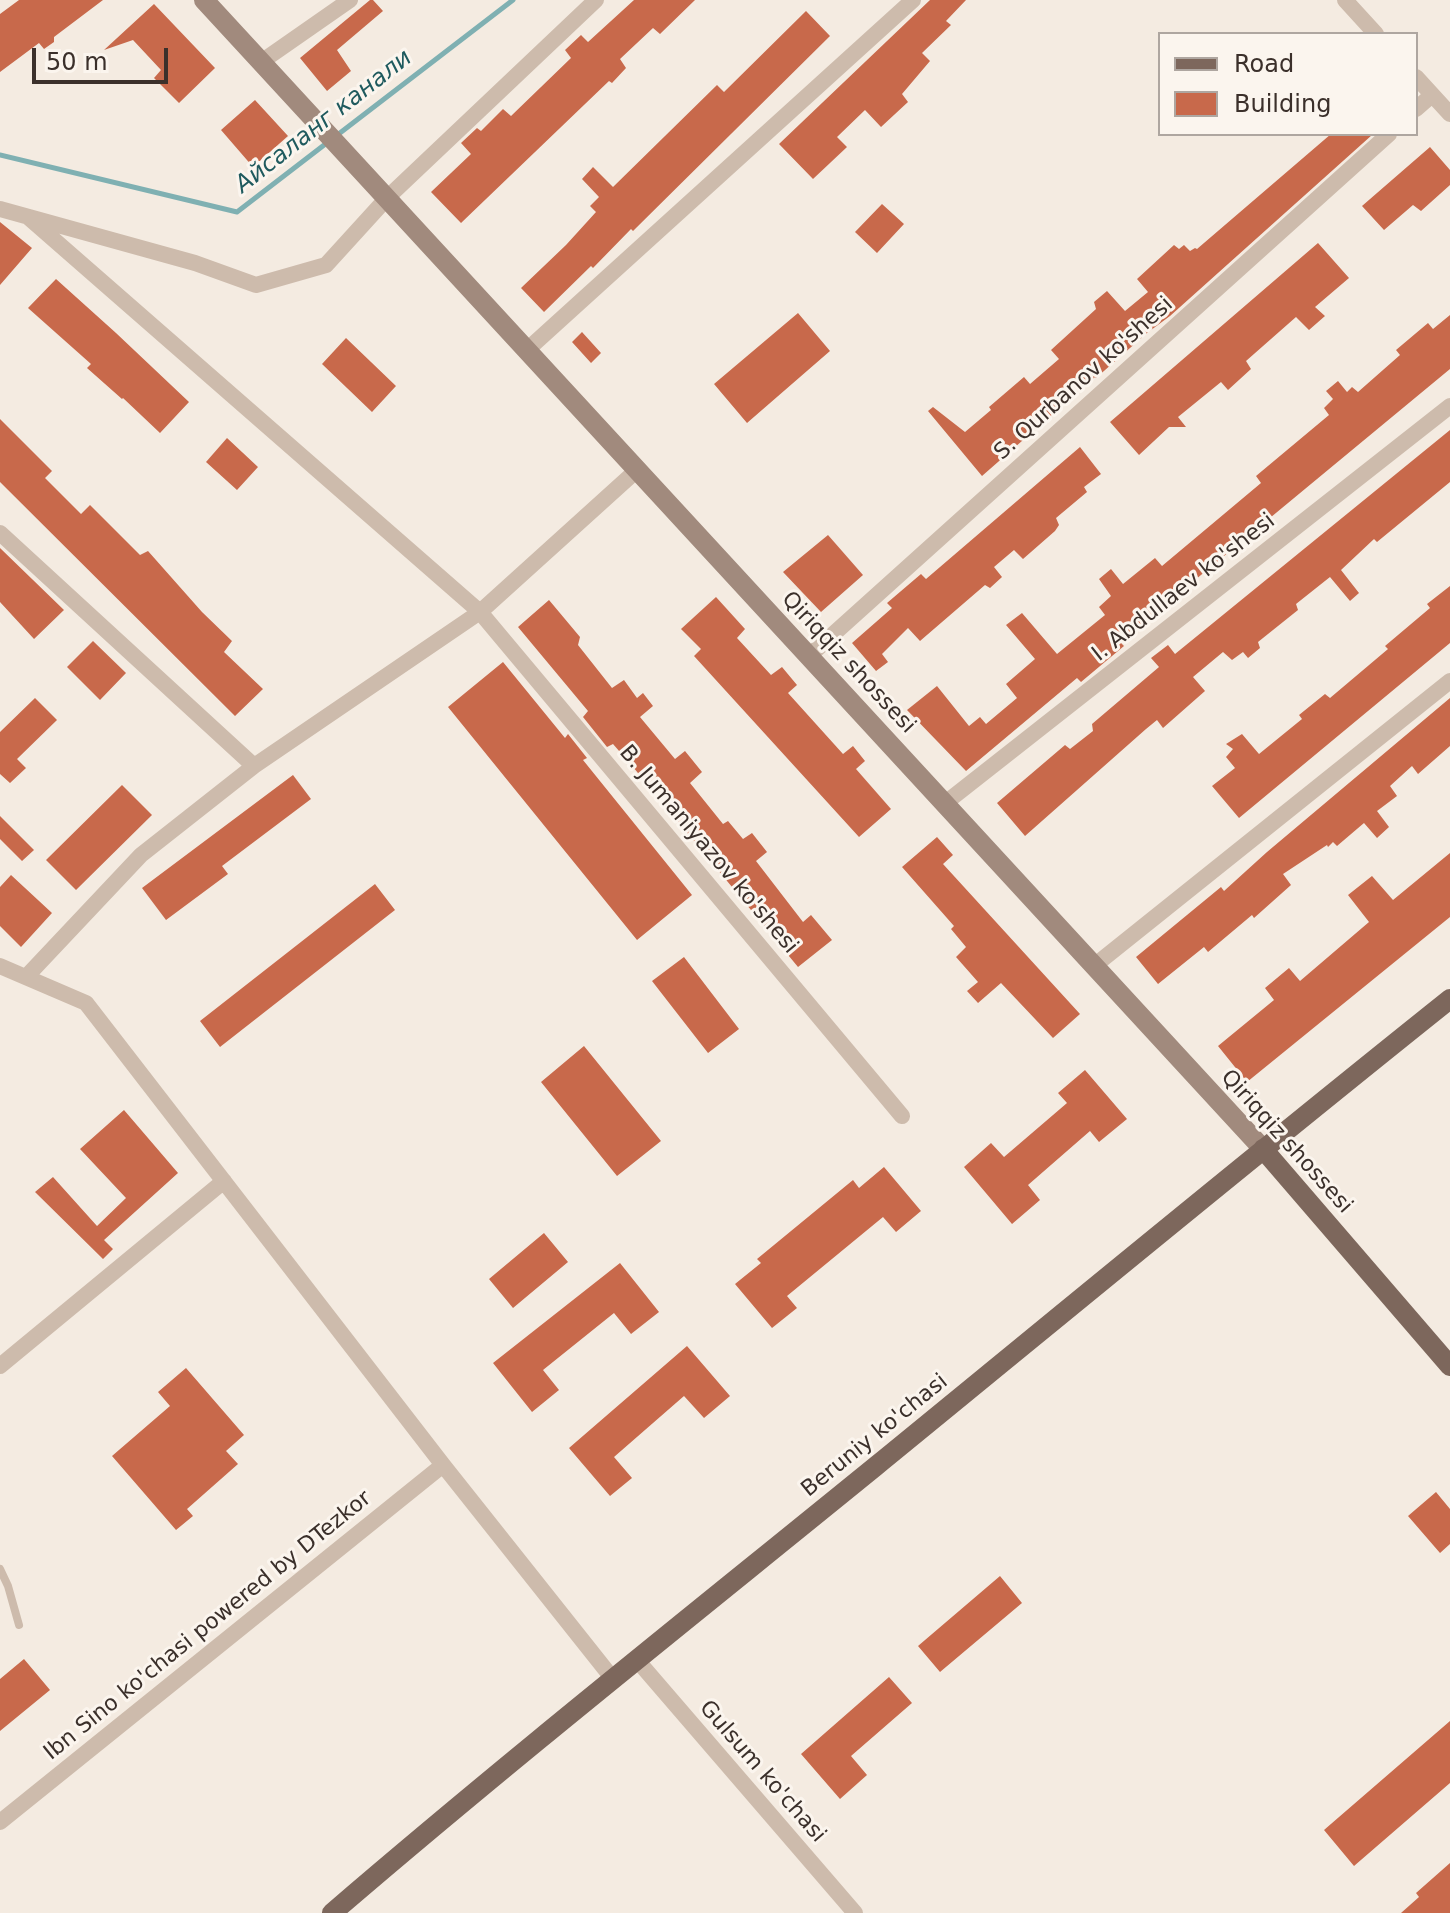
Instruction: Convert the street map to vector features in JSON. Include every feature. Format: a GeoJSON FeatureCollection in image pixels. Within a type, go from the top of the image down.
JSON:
{"type":"FeatureCollection","features":[{"type":"Feature","properties":{"kind":"main road","name":"Qiriqqiz shossesi"},"geometry":{"type":"LineString","coordinates":[[204,0],[1263,1149],[1450,1366]]}},
{"type":"Feature","properties":{"kind":"main road","name":"Beruniy ko'chasi"},"geometry":{"type":"LineString","coordinates":[[332,1913],[613,1679],[1450,999]]}},
{"type":"Feature","properties":{"kind":"street"},"geometry":{"type":"LineString","coordinates":[[261,62],[350,0]]}},
{"type":"Feature","properties":{"kind":"street"},"geometry":{"type":"LineString","coordinates":[[0,209],[195,263],[256,285],[326,265],[387,198],[596,0]]}},
{"type":"Feature","properties":{"kind":"street"},"geometry":{"type":"LineString","coordinates":[[527,350],[913,0]]}},
{"type":"Feature","properties":{"kind":"street"},"geometry":{"type":"LineString","coordinates":[[1345,0],[1374,32]]}},
{"type":"Feature","properties":{"kind":"street"},"geometry":{"type":"LineString","coordinates":[[1418,79],[1450,114]]}},
{"type":"Feature","properties":{"kind":"street"},"geometry":{"type":"LineString","coordinates":[[1418,107],[1432,95]]}},
{"type":"Feature","properties":{"kind":"street","name":"S. Qurbanov ko'shesi"},"geometry":{"type":"LineString","coordinates":[[809,656],[1387,136]]}},
{"type":"Feature","properties":{"kind":"street","name":"B. Jumaniyazov ko'shesi"},"geometry":{"type":"LineString","coordinates":[[28,217],[480,612],[902,1116]]}},
{"type":"Feature","properties":{"kind":"street","name":"I. Abdullaev ko'shesi"},"geometry":{"type":"LineString","coordinates":[[944,804],[1450,406]]}},
{"type":"Feature","properties":{"kind":"street"},"geometry":{"type":"LineString","coordinates":[[26,977],[141,855],[254,766],[480,612],[637,470]]}},
{"type":"Feature","properties":{"kind":"street"},"geometry":{"type":"LineString","coordinates":[[0,533],[254,766]]}},
{"type":"Feature","properties":{"kind":"street"},"geometry":{"type":"LineString","coordinates":[[1094,966],[1450,681]]}},
{"type":"Feature","properties":{"kind":"street"},"geometry":{"type":"LineString","coordinates":[[0,966],[86,1003],[443,1465],[613,1679]]}},
{"type":"Feature","properties":{"kind":"street"},"geometry":{"type":"LineString","coordinates":[[0,1366],[224,1181]]}},
{"type":"Feature","properties":{"kind":"street","name":"Ibn Sino ko'chasi powered by DTezkor"},"geometry":{"type":"LineString","coordinates":[[0,1822],[443,1465]]}},
{"type":"Feature","properties":{"kind":"street","name":"Gulsum ko'chasi"},"geometry":{"type":"LineString","coordinates":[[637,1660],[855,1913]]}},
{"type":"Feature","properties":{"kind":"lane"},"geometry":{"type":"LineString","coordinates":[[0,1569],[19,1625]]}},
{"type":"Feature","properties":{"kind":"building"},"geometry":{"type":"Polygon","coordinates":[[[19,0],[103,0],[54,37],[54,42],[44,49],[39,43],[0,72],[0,14],[19,0]]]}},
{"type":"Feature","properties":{"kind":"building"},"geometry":{"type":"Polygon","coordinates":[[[370,0],[383,11],[337,50],[351,71],[327,91],[300,58],[370,0]]]}},
{"type":"Feature","properties":{"kind":"building"},"geometry":{"type":"Polygon","coordinates":[[[634,0],[695,0],[660,34],[653,28],[620,59],[626,68],[612,83],[609,81],[461,223],[431,192],[471,154],[461,143],[477,128],[481,131],[503,109],[511,116],[571,58],[565,50],[581,35],[588,42],[634,0]]]}},
{"type":"Feature","properties":{"kind":"building"},"geometry":{"type":"Polygon","coordinates":[[[930,0],[966,0],[946,21],[951,25],[922,53],[930,61],[902,94],[908,102],[881,127],[865,110],[837,137],[847,147],[813,179],[779,144],[930,0]]]}},
{"type":"Feature","properties":{"kind":"building"},"geometry":{"type":"Polygon","coordinates":[[[154,4],[215,68],[179,103],[154,78],[161,70],[133,40],[104,50],[154,4]]]}},
{"type":"Feature","properties":{"kind":"building"},"geometry":{"type":"Polygon","coordinates":[[[806,11],[830,36],[633,231],[631,229],[544,312],[521,288],[596,212],[590,206],[599,197],[582,179],[593,167],[613,187],[717,85],[724,92],[806,11]]]}},
{"type":"Feature","properties":{"kind":"building"},"geometry":{"type":"Polygon","coordinates":[[[255,100],[288,136],[253,167],[221,130],[255,100]]]}},
{"type":"Feature","properties":{"kind":"building"},"geometry":{"type":"Polygon","coordinates":[[[1329,136],[1371,136],[1170,316],[982,476],[928,411],[933,407],[965,432],[1024,377],[1030,384],[1059,359],[1051,350],[1096,309],[1094,302],[1107,291],[1125,311],[1148,292],[1137,279],[1174,245],[1179,249],[1184,245],[1190,251],[1197,249],[1329,136]]]}},
{"type":"Feature","properties":{"kind":"building"},"geometry":{"type":"Polygon","coordinates":[[[1430,147],[1450,170],[1450,185],[1421,211],[1413,205],[1384,230],[1362,206],[1430,147]]]}},
{"type":"Feature","properties":{"kind":"building"},"geometry":{"type":"Polygon","coordinates":[[[882,204],[904,224],[877,253],[855,232],[882,204]]]}},
{"type":"Feature","properties":{"kind":"building"},"geometry":{"type":"Polygon","coordinates":[[[0,222],[32,248],[0,285],[0,222]]]}},
{"type":"Feature","properties":{"kind":"building"},"geometry":{"type":"Polygon","coordinates":[[[1318,243],[1349,278],[1315,307],[1325,316],[1309,330],[1296,317],[1246,361],[1251,369],[1228,390],[1221,382],[1178,417],[1186,427],[1169,427],[1139,455],[1110,422],[1318,243]]]}},
{"type":"Feature","properties":{"kind":"building"},"geometry":{"type":"Polygon","coordinates":[[[56,279],[189,402],[160,433],[87,368],[91,364],[28,308],[56,279]]]}},
{"type":"Feature","properties":{"kind":"building"},"geometry":{"type":"Polygon","coordinates":[[[798,313],[830,351],[747,423],[714,384],[798,313]]]}},
{"type":"Feature","properties":{"kind":"building"},"geometry":{"type":"Polygon","coordinates":[[[1450,315],[1450,369],[1120,642],[1124,646],[1081,682],[1077,678],[966,771],[907,710],[937,686],[969,726],[980,717],[986,724],[1017,698],[1006,684],[1035,659],[1006,625],[1022,613],[1057,654],[1105,615],[1099,607],[1111,596],[1099,579],[1111,569],[1123,584],[1155,558],[1162,566],[1261,483],[1256,476],[1329,415],[1324,408],[1333,399],[1326,391],[1338,381],[1347,392],[1352,387],[1358,392],[1400,355],[1396,350],[1428,323],[1433,329],[1450,315]]]}},
{"type":"Feature","properties":{"kind":"building"},"geometry":{"type":"Polygon","coordinates":[[[582,332],[601,353],[591,363],[572,342],[582,332]]]}},
{"type":"Feature","properties":{"kind":"building"},"geometry":{"type":"Polygon","coordinates":[[[346,338],[396,386],[372,412],[322,364],[346,338]]]}},
{"type":"Feature","properties":{"kind":"building"},"geometry":{"type":"Polygon","coordinates":[[[0,419],[52,471],[45,478],[81,514],[90,505],[140,555],[148,551],[232,641],[224,652],[263,689],[235,716],[0,482],[0,419]]]}},
{"type":"Feature","properties":{"kind":"building"},"geometry":{"type":"Polygon","coordinates":[[[1450,430],[1450,482],[1377,542],[1374,539],[1341,570],[1359,593],[1350,601],[1330,577],[1296,604],[1298,610],[1258,642],[1260,648],[1248,658],[1243,652],[1232,660],[1223,652],[1193,677],[1205,691],[1163,728],[1157,720],[1025,836],[997,803],[1065,745],[1070,749],[1093,731],[1092,724],[1159,667],[1151,658],[1168,645],[1175,654],[1450,430]]]}},
{"type":"Feature","properties":{"kind":"building"},"geometry":{"type":"Polygon","coordinates":[[[227,438],[258,467],[237,490],[206,462],[227,438]]]}},
{"type":"Feature","properties":{"kind":"building"},"geometry":{"type":"Polygon","coordinates":[[[1080,447],[1101,474],[1084,487],[1087,492],[1056,518],[1059,525],[1055,531],[1023,559],[1014,550],[994,567],[1002,577],[990,588],[985,585],[920,641],[908,628],[882,654],[888,662],[876,671],[852,643],[892,608],[887,603],[921,574],[926,579],[1080,447]]]}},
{"type":"Feature","properties":{"kind":"building"},"geometry":{"type":"Polygon","coordinates":[[[828,535],[863,575],[821,612],[783,572],[828,535]]]}},
{"type":"Feature","properties":{"kind":"building"},"geometry":{"type":"Polygon","coordinates":[[[0,548],[64,610],[34,639],[0,602],[0,548]]]}},
{"type":"Feature","properties":{"kind":"building"},"geometry":{"type":"Polygon","coordinates":[[[1450,586],[1450,643],[1239,818],[1212,786],[1235,768],[1226,757],[1233,749],[1226,744],[1242,734],[1259,754],[1302,719],[1299,715],[1325,694],[1330,698],[1388,649],[1385,646],[1430,608],[1427,604],[1450,586]]]}},
{"type":"Feature","properties":{"kind":"building"},"geometry":{"type":"Polygon","coordinates":[[[716,597],[745,629],[737,638],[771,675],[782,667],[797,685],[788,693],[843,754],[853,746],[865,761],[856,769],[891,809],[859,837],[694,656],[701,649],[681,629],[716,597]]]}},
{"type":"Feature","properties":{"kind":"building"},"geometry":{"type":"Polygon","coordinates":[[[549,600],[580,637],[578,645],[612,688],[624,680],[637,698],[643,693],[653,706],[640,717],[675,759],[685,751],[702,772],[690,783],[723,824],[728,821],[743,839],[752,833],[767,852],[756,861],[803,922],[811,915],[832,940],[798,967],[633,767],[613,744],[607,747],[583,717],[588,711],[518,627],[549,600]]]}},
{"type":"Feature","properties":{"kind":"building"},"geometry":{"type":"Polygon","coordinates":[[[93,641],[126,673],[100,700],[67,667],[93,641]]]}},
{"type":"Feature","properties":{"kind":"building"},"geometry":{"type":"Polygon","coordinates":[[[503,662],[565,738],[568,734],[587,758],[583,760],[692,895],[637,940],[448,707],[503,662]]]}},
{"type":"Feature","properties":{"kind":"building"},"geometry":{"type":"Polygon","coordinates":[[[35,698],[57,720],[17,759],[26,768],[10,783],[0,774],[0,732],[35,698]]]}},
{"type":"Feature","properties":{"kind":"building"},"geometry":{"type":"Polygon","coordinates":[[[1450,698],[1450,746],[1418,774],[1412,766],[1390,786],[1397,796],[1377,811],[1389,827],[1377,838],[1364,823],[1337,846],[1333,842],[1327,845],[1283,874],[1291,885],[1254,918],[1252,915],[1208,952],[1204,947],[1158,984],[1136,957],[1221,887],[1224,891],[1450,698]]]}},
{"type":"Feature","properties":{"kind":"building"},"geometry":{"type":"Polygon","coordinates":[[[293,775],[311,799],[222,866],[228,874],[166,920],[142,888],[293,775]]]}},
{"type":"Feature","properties":{"kind":"building"},"geometry":{"type":"Polygon","coordinates":[[[122,785],[152,815],[76,890],[46,860],[122,785]]]}},
{"type":"Feature","properties":{"kind":"building"},"geometry":{"type":"Polygon","coordinates":[[[0,816],[34,850],[22,861],[0,839],[0,816]]]}},
{"type":"Feature","properties":{"kind":"building"},"geometry":{"type":"Polygon","coordinates":[[[937,837],[953,855],[943,864],[1080,1014],[1053,1038],[1001,983],[978,1003],[967,991],[978,982],[956,957],[966,947],[951,929],[954,926],[902,867],[937,837]]]}},
{"type":"Feature","properties":{"kind":"building"},"geometry":{"type":"Polygon","coordinates":[[[1450,853],[1450,917],[1247,1082],[1218,1046],[1274,1000],[1265,988],[1289,968],[1300,981],[1369,922],[1348,895],[1372,876],[1393,900],[1450,853]]]}},
{"type":"Feature","properties":{"kind":"building"},"geometry":{"type":"Polygon","coordinates":[[[11,875],[52,913],[21,947],[0,926],[0,887],[11,875]]]}},
{"type":"Feature","properties":{"kind":"building"},"geometry":{"type":"Polygon","coordinates":[[[375,884],[395,910],[220,1047],[200,1021],[375,884]]]}},
{"type":"Feature","properties":{"kind":"building"},"geometry":{"type":"Polygon","coordinates":[[[684,957],[739,1029],[708,1053],[652,981],[684,957]]]}},
{"type":"Feature","properties":{"kind":"building"},"geometry":{"type":"Polygon","coordinates":[[[584,1046],[661,1141],[617,1176],[541,1082],[584,1046]]]}},
{"type":"Feature","properties":{"kind":"building"},"geometry":{"type":"Polygon","coordinates":[[[1085,1070],[1127,1119],[1099,1142],[1090,1131],[1028,1185],[1040,1200],[1012,1224],[964,1167],[991,1143],[1004,1157],[1067,1103],[1058,1093],[1085,1070]]]}},
{"type":"Feature","properties":{"kind":"building"},"geometry":{"type":"Polygon","coordinates":[[[124,1110],[178,1173],[104,1240],[113,1249],[103,1259],[35,1192],[53,1177],[97,1226],[126,1198],[80,1149],[124,1110]]]}},
{"type":"Feature","properties":{"kind":"building"},"geometry":{"type":"Polygon","coordinates":[[[884,1167],[921,1211],[896,1232],[883,1217],[787,1296],[797,1308],[772,1328],[735,1284],[761,1263],[757,1259],[853,1180],[859,1188],[884,1167]]]}},
{"type":"Feature","properties":{"kind":"building"},"geometry":{"type":"Polygon","coordinates":[[[544,1233],[568,1262],[513,1308],[489,1279],[544,1233]]]}},
{"type":"Feature","properties":{"kind":"building"},"geometry":{"type":"Polygon","coordinates":[[[620,1263],[659,1312],[631,1334],[614,1313],[543,1370],[559,1390],[532,1412],[493,1363],[620,1263]]]}},
{"type":"Feature","properties":{"kind":"building"},"geometry":{"type":"Polygon","coordinates":[[[687,1346],[730,1396],[704,1418],[684,1396],[614,1457],[632,1478],[610,1496],[569,1448],[687,1346]]]}},
{"type":"Feature","properties":{"kind":"building"},"geometry":{"type":"Polygon","coordinates":[[[186,1368],[244,1435],[226,1451],[238,1464],[187,1509],[193,1516],[176,1530],[112,1456],[170,1406],[158,1392],[186,1368]]]}},
{"type":"Feature","properties":{"kind":"building"},"geometry":{"type":"Polygon","coordinates":[[[1436,1492],[1450,1509],[1450,1544],[1440,1553],[1408,1516],[1436,1492]]]}},
{"type":"Feature","properties":{"kind":"building"},"geometry":{"type":"Polygon","coordinates":[[[1000,1576],[1022,1603],[940,1672],[918,1646],[1000,1576]]]}},
{"type":"Feature","properties":{"kind":"building"},"geometry":{"type":"Polygon","coordinates":[[[24,1659],[50,1690],[0,1731],[0,1679],[24,1659]]]}},
{"type":"Feature","properties":{"kind":"building"},"geometry":{"type":"Polygon","coordinates":[[[889,1677],[912,1703],[851,1756],[867,1775],[840,1799],[801,1754],[889,1677]]]}},
{"type":"Feature","properties":{"kind":"building"},"geometry":{"type":"Polygon","coordinates":[[[1450,1721],[1450,1783],[1354,1866],[1324,1830],[1450,1721]]]}},
{"type":"Feature","properties":{"kind":"building"},"geometry":{"type":"Polygon","coordinates":[[[1450,1863],[1450,1913],[1401,1913],[1419,1897],[1416,1893],[1450,1863]]]}},
{"type":"Feature","properties":{"kind":"waterway","name":"Айсаланг канали"},"geometry":{"type":"LineString","coordinates":[[336,136],[513,0]]}},
{"type":"Feature","properties":{"kind":"waterway","name":"Айсаланг канали"},"geometry":{"type":"LineString","coordinates":[[0,155],[237,212],[328,142]]}}]}
